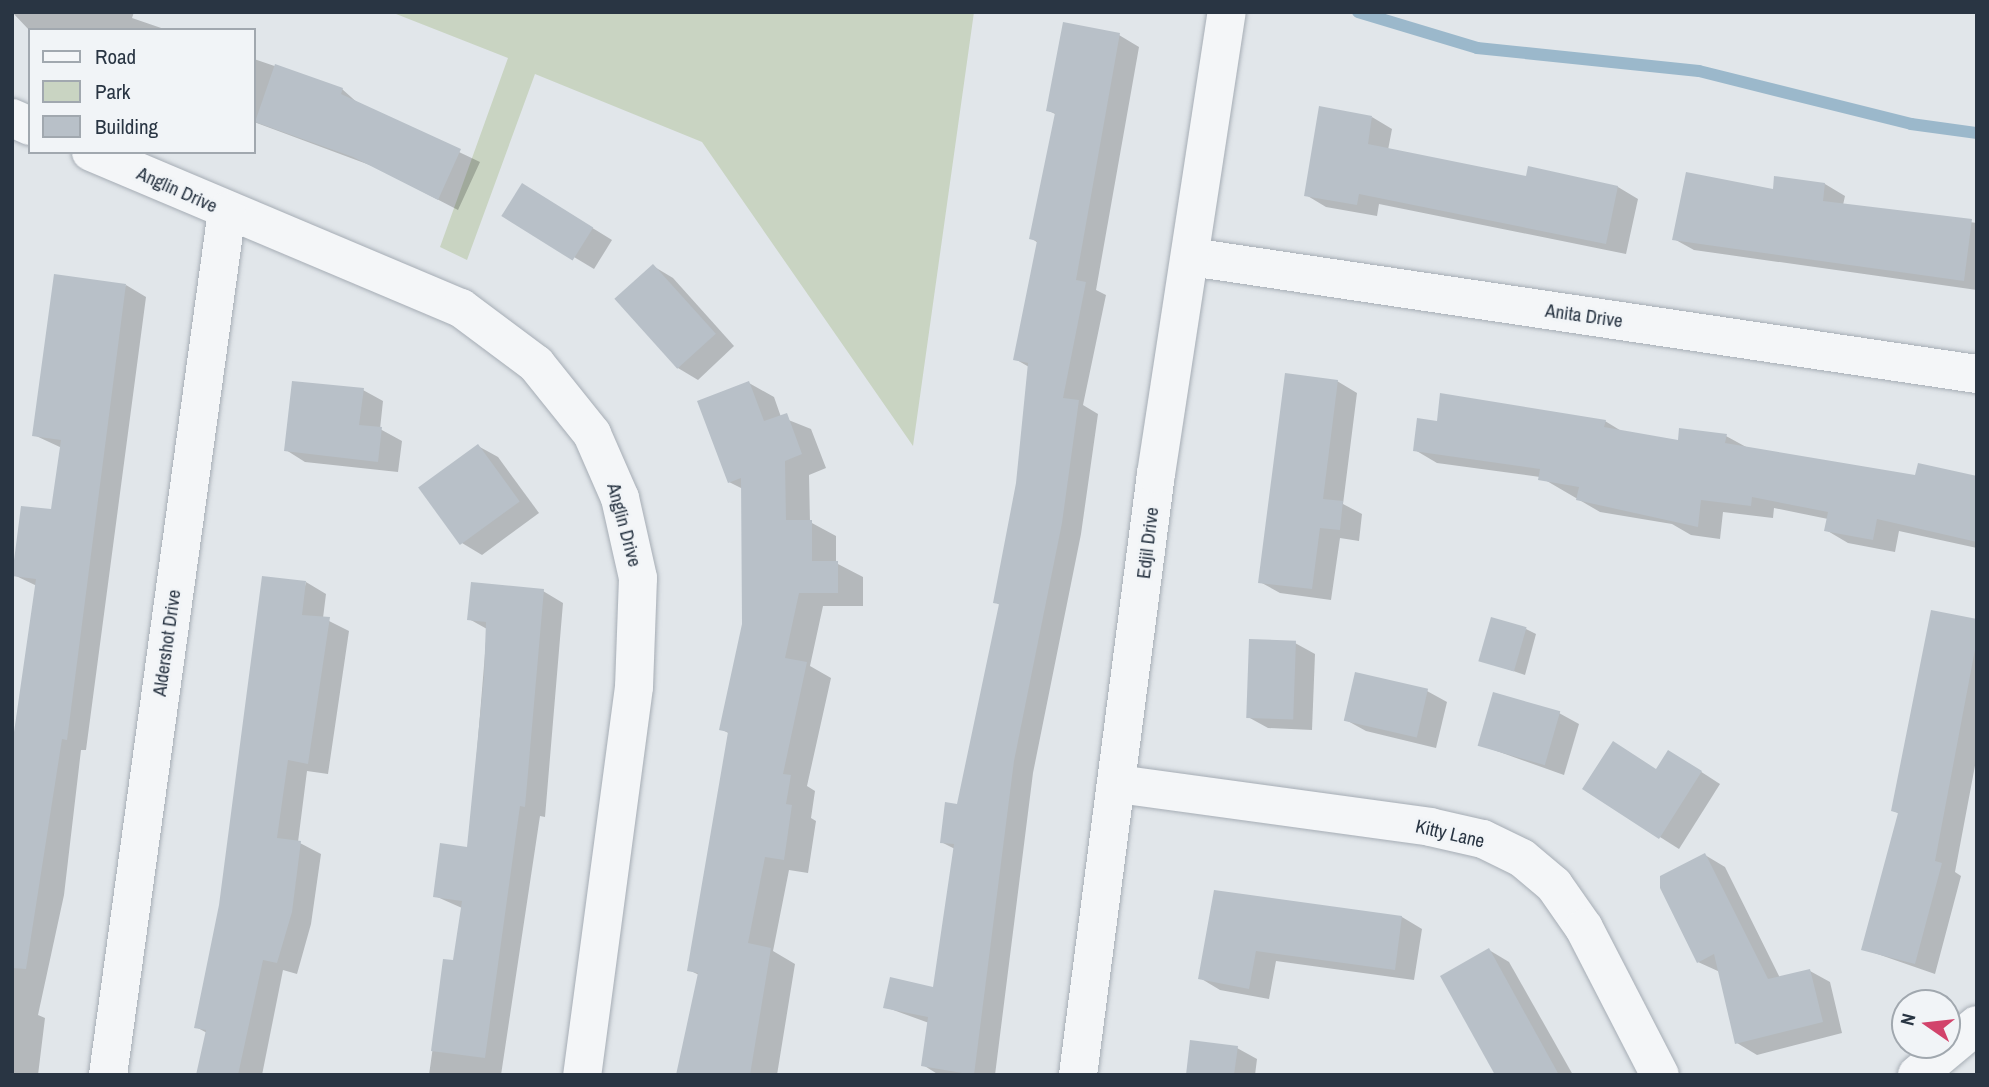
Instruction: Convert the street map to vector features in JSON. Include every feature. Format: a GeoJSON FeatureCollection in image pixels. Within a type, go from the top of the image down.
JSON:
{"type":"FeatureCollection","features":[{"type":"Feature","properties":{"kind":"street","name":"Edjil Drive"},"geometry":{"type":"LineString","coordinates":[[1078,1075],[1227,12]]}},
{"type":"Feature","properties":{"kind":"street"},"geometry":{"type":"LineString","coordinates":[[12,118],[28,125]]}},
{"type":"Feature","properties":{"kind":"street","name":"Anglin Drive"},"geometry":{"type":"LineString","coordinates":[[96,154],[461,308],[536,364],[592,434],[620,498],[638,578],[634,687],[582,1075]]}},
{"type":"Feature","properties":{"kind":"street","name":"Aldershot Drive"},"geometry":{"type":"LineString","coordinates":[[108,1075],[227,211]]}},
{"type":"Feature","properties":{"kind":"street","name":"Anita Drive"},"geometry":{"type":"LineString","coordinates":[[1191,257],[1977,374]]}},
{"type":"Feature","properties":{"kind":"street","name":"Kitty Lane"},"geometry":{"type":"LineString","coordinates":[[1118,783],[1430,827],[1483,839],[1522,858],[1554,885],[1584,928],[1660,1075]]}},
{"type":"Feature","properties":{"kind":"street"},"geometry":{"type":"LineString","coordinates":[[1917,1075],[1977,1025]]}},
{"type":"Feature","properties":{"kind":"green space"},"geometry":{"type":"Polygon","coordinates":[[[391,12],[974,12],[913,446],[702,142],[535,74],[467,260],[440,247],[508,58],[391,12]]]}},
{"type":"Feature","properties":{"kind":"building"},"geometry":{"type":"Polygon","coordinates":[[[1063,22],[1120,33],[1076,280],[1086,282],[1063,398],[1079,400],[1062,523],[1014,761],[974,1075],[921,1066],[928,1017],[883,1008],[890,977],[933,987],[954,844],[940,843],[945,802],[957,804],[999,604],[993,603],[1016,483],[1028,363],[1013,360],[1037,241],[1029,239],[1055,113],[1046,111],[1063,22]]]}},
{"type":"Feature","properties":{"kind":"building"},"geometry":{"type":"Polygon","coordinates":[[[275,64],[343,88],[341,94],[461,149],[438,200],[353,157],[256,122],[275,64]]]}},
{"type":"Feature","properties":{"kind":"building"},"geometry":{"type":"Polygon","coordinates":[[[1319,106],[1372,116],[1368,144],[1526,176],[1528,166],[1618,186],[1606,244],[1359,194],[1357,205],[1304,196],[1319,106]]]}},
{"type":"Feature","properties":{"kind":"building"},"geometry":{"type":"Polygon","coordinates":[[[1686,172],[1773,189],[1774,176],[1825,183],[1823,201],[1972,219],[1964,281],[1672,240],[1686,172]]]}},
{"type":"Feature","properties":{"kind":"building"},"geometry":{"type":"Polygon","coordinates":[[[522,183],[593,228],[573,261],[501,216],[522,183]]]}},
{"type":"Feature","properties":{"kind":"building"},"geometry":{"type":"Polygon","coordinates":[[[653,264],[716,334],[677,369],[614,299],[653,264]]]}},
{"type":"Feature","properties":{"kind":"building"},"geometry":{"type":"Polygon","coordinates":[[[54,274],[126,284],[67,740],[62,739],[26,969],[12,968],[12,746],[36,579],[12,576],[21,506],[51,509],[61,440],[32,436],[54,274]]]}},
{"type":"Feature","properties":{"kind":"building"},"geometry":{"type":"Polygon","coordinates":[[[1285,373],[1338,380],[1323,499],[1343,501],[1340,530],[1320,528],[1312,589],[1258,583],[1285,373]]]}},
{"type":"Feature","properties":{"kind":"building"},"geometry":{"type":"Polygon","coordinates":[[[292,381],[364,388],[359,425],[382,427],[378,462],[284,451],[292,381]]]}},
{"type":"Feature","properties":{"kind":"building"},"geometry":{"type":"Polygon","coordinates":[[[749,381],[764,421],[787,413],[802,454],[785,461],[786,520],[812,520],[812,561],[838,561],[838,593],[799,593],[785,658],[807,662],[783,774],[791,775],[786,804],[792,805],[784,860],[765,857],[748,943],[771,948],[750,1075],[676,1075],[698,973],[687,971],[728,732],[719,730],[742,624],[741,478],[728,483],[697,401],[749,381]]]}},
{"type":"Feature","properties":{"kind":"building"},"geometry":{"type":"Polygon","coordinates":[[[1440,393],[1606,420],[1604,427],[1678,440],[1679,428],[1727,434],[1725,443],[1915,475],[1918,463],[1977,476],[1977,542],[1877,519],[1873,540],[1824,531],[1828,512],[1752,497],[1751,506],[1701,500],[1698,527],[1576,500],[1579,487],[1538,480],[1540,469],[1413,451],[1417,418],[1437,421],[1440,393]]]}},
{"type":"Feature","properties":{"kind":"building"},"geometry":{"type":"Polygon","coordinates":[[[478,444],[520,501],[460,545],[418,487],[478,444]]]}},
{"type":"Feature","properties":{"kind":"building"},"geometry":{"type":"Polygon","coordinates":[[[262,576],[306,581],[302,615],[330,617],[308,764],[288,760],[277,838],[301,841],[292,912],[277,963],[263,960],[238,1075],[196,1075],[206,1030],[194,1028],[219,905],[262,576]]]}},
{"type":"Feature","properties":{"kind":"building"},"geometry":{"type":"Polygon","coordinates":[[[471,582],[544,589],[525,807],[520,806],[485,1058],[431,1051],[443,959],[453,960],[462,901],[433,897],[440,843],[467,847],[484,676],[486,622],[467,620],[471,582]]]}},
{"type":"Feature","properties":{"kind":"building"},"geometry":{"type":"Polygon","coordinates":[[[1931,610],[1977,619],[1977,639],[1935,861],[1942,863],[1915,964],[1861,950],[1898,813],[1891,811],[1931,610]]]}},
{"type":"Feature","properties":{"kind":"building"},"geometry":{"type":"Polygon","coordinates":[[[1491,617],[1527,627],[1514,671],[1478,661],[1491,617]]]}},
{"type":"Feature","properties":{"kind":"building"},"geometry":{"type":"Polygon","coordinates":[[[1249,639],[1296,641],[1293,720],[1246,718],[1249,639]]]}},
{"type":"Feature","properties":{"kind":"building"},"geometry":{"type":"Polygon","coordinates":[[[1355,672],[1428,689],[1417,738],[1344,721],[1355,672]]]}},
{"type":"Feature","properties":{"kind":"building"},"geometry":{"type":"Polygon","coordinates":[[[1493,692],[1560,711],[1545,765],[1478,746],[1493,692]]]}},
{"type":"Feature","properties":{"kind":"building"},"geometry":{"type":"Polygon","coordinates":[[[1613,741],[1656,769],[1668,750],[1702,771],[1659,839],[1582,789],[1613,741]]]}},
{"type":"Feature","properties":{"kind":"building"},"geometry":{"type":"Polygon","coordinates":[[[1705,853],[1768,979],[1810,969],[1823,1022],[1735,1044],[1714,954],[1697,963],[1660,888],[1660,876],[1705,853]]]}},
{"type":"Feature","properties":{"kind":"building"},"geometry":{"type":"Polygon","coordinates":[[[1214,890],[1402,916],[1395,970],[1256,951],[1249,989],[1198,979],[1214,890]]]}},
{"type":"Feature","properties":{"kind":"building"},"geometry":{"type":"Polygon","coordinates":[[[1489,948],[1559,1075],[1495,1075],[1440,976],[1489,948]]]}},
{"type":"Feature","properties":{"kind":"building"},"geometry":{"type":"Polygon","coordinates":[[[1190,1040],[1238,1046],[1234,1075],[1186,1075],[1190,1040]]]}},
{"type":"Feature","properties":{"kind":"waterway"},"geometry":{"type":"LineString","coordinates":[[1358,12],[1477,48],[1699,71],[1911,124],[1977,133]]}}]}
